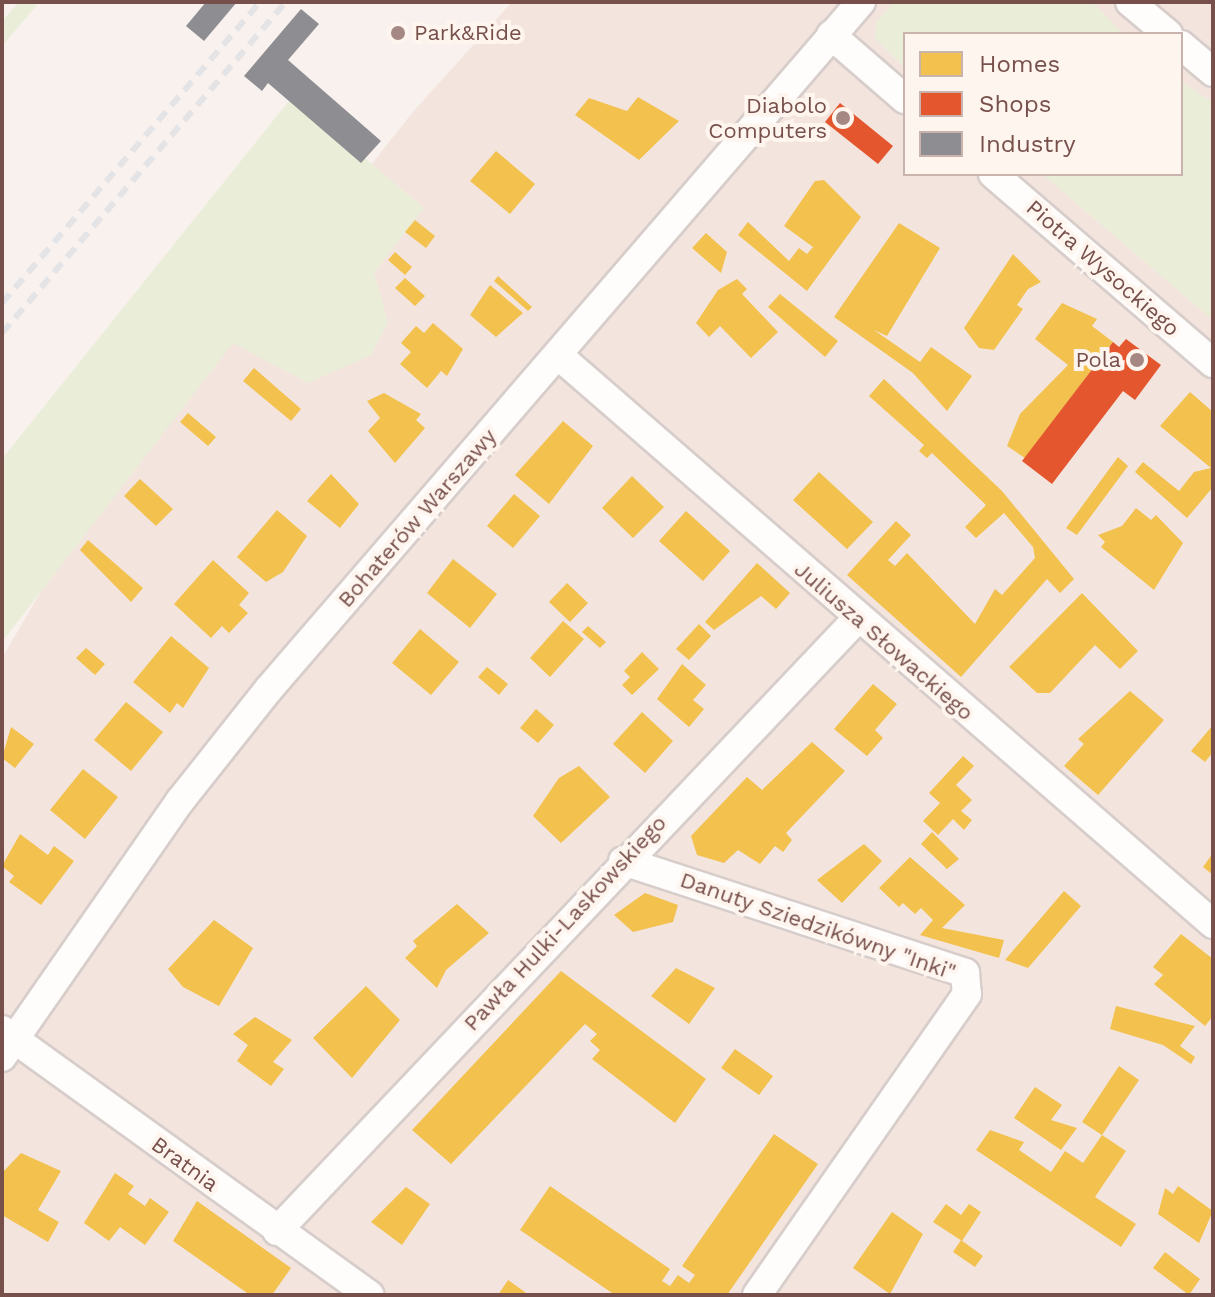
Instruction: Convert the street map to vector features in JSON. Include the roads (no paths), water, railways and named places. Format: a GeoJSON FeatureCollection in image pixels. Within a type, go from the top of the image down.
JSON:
{"type":"FeatureCollection","features":[{"type":"Feature","properties":{"kind":"street","name":"Bohaterów Warszawy"},"geometry":{"type":"LineString","coordinates":[[6,1042],[258,703],[861,2]]}},
{"type":"Feature","properties":{"kind":"street"},"geometry":{"type":"LineString","coordinates":[[1130,2],[1166,32]]}},
{"type":"Feature","properties":{"kind":"street"},"geometry":{"type":"LineString","coordinates":[[831,35],[903,97]]}},
{"type":"Feature","properties":{"kind":"street"},"geometry":{"type":"LineString","coordinates":[[1183,47],[1213,72]]}},
{"type":"Feature","properties":{"kind":"street","name":"Piotra Wysockiego"},"geometry":{"type":"LineString","coordinates":[[995,176],[1213,363]]}},
{"type":"Feature","properties":{"kind":"street","name":"Juliusza Słowackiego"},"geometry":{"type":"LineString","coordinates":[[558,355],[857,619],[1213,924]]}},
{"type":"Feature","properties":{"kind":"street","name":"Pawła Hulki-Laskowskiego"},"geometry":{"type":"LineString","coordinates":[[277,1231],[623,861],[857,619]]}},
{"type":"Feature","properties":{"kind":"street","name":"Danuty Sziedzikówny \"Inki\""},"geometry":{"type":"LineString","coordinates":[[623,861],[965,973],[967,994],[757,1295]]}},
{"type":"Feature","properties":{"kind":"street","name":"Bratnia"},"geometry":{"type":"LineString","coordinates":[[6,1042],[277,1231],[340,1287],[370,1295]]}},
{"type":"Feature","properties":{"kind":"railway"},"geometry":{"type":"LineString","coordinates":[[2,303],[260,2]]}},
{"type":"Feature","properties":{"kind":"railway"},"geometry":{"type":"LineString","coordinates":[[2,333],[286,2]]}},
{"type":"Feature","properties":{"kind":"place","name":"Park&Ride"},"geometry":{"type":"Point","coordinates":[398,33]}},
{"type":"Feature","properties":{"kind":"place","name":"Diabolo Computers"},"geometry":{"type":"Point","coordinates":[843,118]}},
{"type":"Feature","properties":{"kind":"place","name":"Pola"},"geometry":{"type":"Point","coordinates":[1137,360]}}]}
